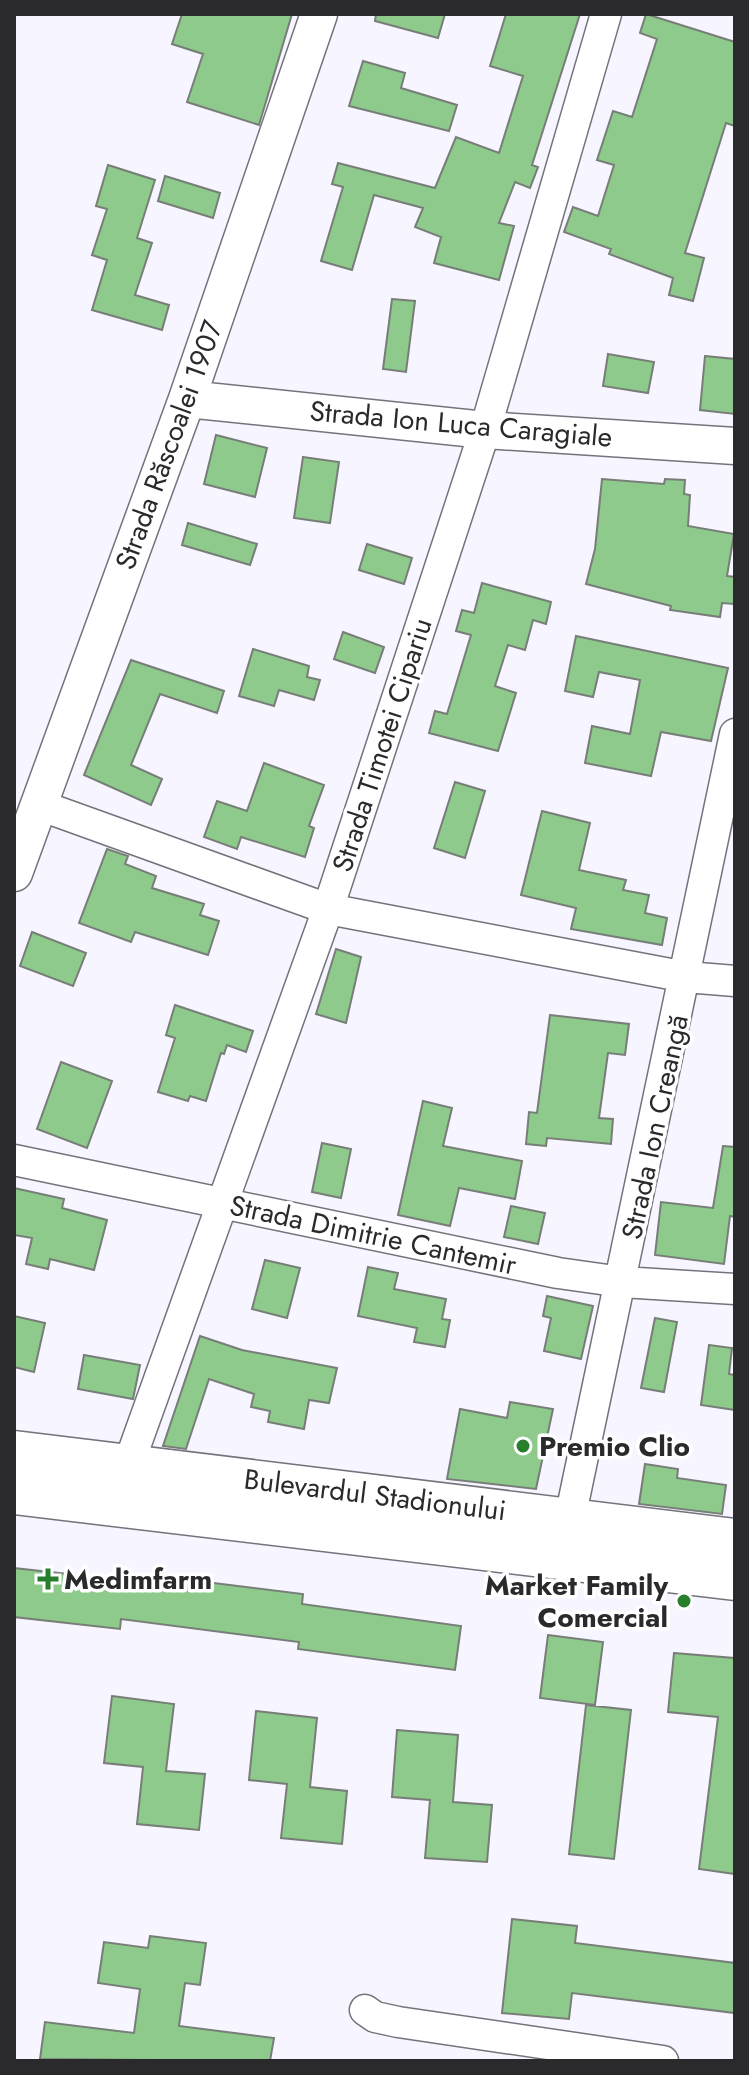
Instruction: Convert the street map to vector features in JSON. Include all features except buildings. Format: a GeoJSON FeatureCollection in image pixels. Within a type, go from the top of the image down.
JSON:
{"type":"FeatureCollection","features":[{"type":"Feature","properties":{"kind":"main road","name":"Bulevardul Stadionului"},"geometry":{"type":"LineString","coordinates":[[14,1452],[735,1540]]}},
{"type":"Feature","properties":{"kind":"main road","name":"Bulevardul Stadionului"},"geometry":{"type":"LineString","coordinates":[[14,1493],[735,1579]]}},
{"type":"Feature","properties":{"kind":"street","name":"Strada Răscoalei 1907"},"geometry":{"type":"LineString","coordinates":[[14,873],[187,399],[319,14]]}},
{"type":"Feature","properties":{"kind":"street","name":"Strada Timotei Cipariu"},"geometry":{"type":"LineString","coordinates":[[128,1466],[328,909],[485,430],[606,14]]}},
{"type":"Feature","properties":{"kind":"street","name":"Strada Ion Luca Caragiale"},"geometry":{"type":"LineString","coordinates":[[187,399],[485,430],[735,446]]}},
{"type":"Feature","properties":{"kind":"street","name":"Strada Ion Creangă"},"geometry":{"type":"LineString","coordinates":[[570,1518],[735,734]]}},
{"type":"Feature","properties":{"kind":"street"},"geometry":{"type":"LineString","coordinates":[[39,805],[328,909],[686,977],[735,981]]}},
{"type":"Feature","properties":{"kind":"street","name":"Strada Dimitrie Cantemir"},"geometry":{"type":"LineString","coordinates":[[14,1160],[543,1270],[622,1282],[735,1289]]}},
{"type":"Feature","properties":{"kind":"street"},"geometry":{"type":"LineString","coordinates":[[365,2010],[375,2017],[398,2022],[663,2061]]}},
{"type":"Feature","properties":{"kind":"place","name":"Premio Clio"},"geometry":{"type":"Point","coordinates":[523,1446]}},
{"type":"Feature","properties":{"kind":"place","name":"Medimfarm"},"geometry":{"type":"Point","coordinates":[48,1579]}},
{"type":"Feature","properties":{"kind":"place","name":"Market Family Comercial"},"geometry":{"type":"Point","coordinates":[684,1601]}}]}
